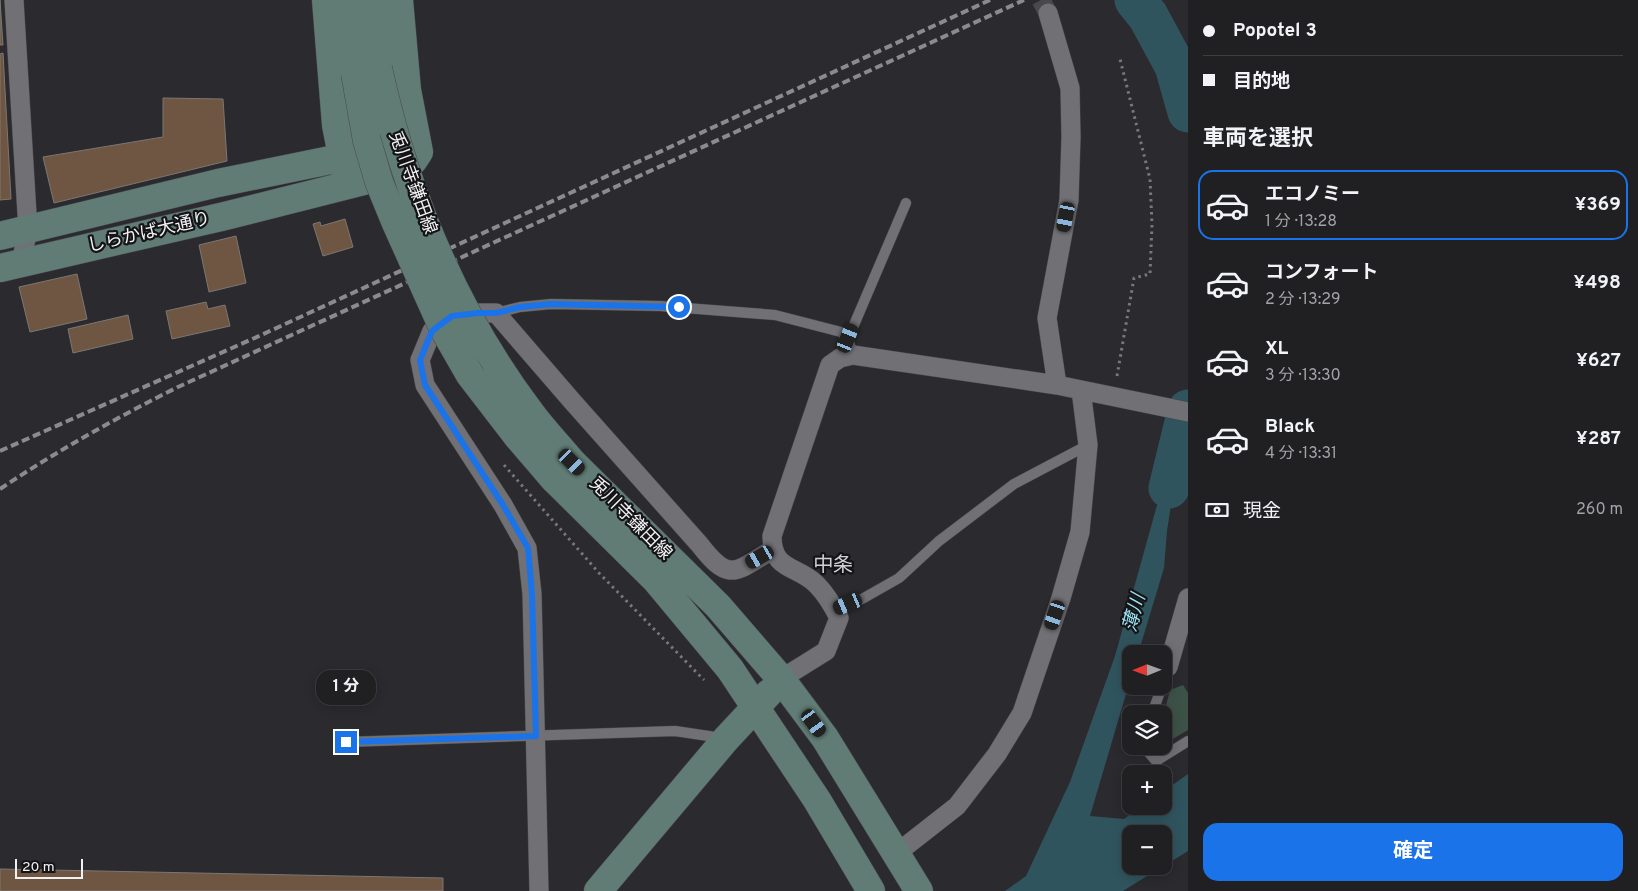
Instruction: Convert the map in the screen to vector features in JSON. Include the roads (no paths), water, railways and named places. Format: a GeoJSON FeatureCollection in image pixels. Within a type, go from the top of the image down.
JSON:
{"type":"FeatureCollection","features":[{"type":"Feature","properties":{"kind":"main road"},"geometry":{"type":"LineString","coordinates":[[326,0],[336,125],[348,185]]}},
{"type":"Feature","properties":{"kind":"main road","name":"兎川寺鎌田線"},"geometry":{"type":"LineString","coordinates":[[346,0],[366,71],[388,116],[421,214],[453,286],[490,353],[530,413],[563,470],[730,669],[817,800],[869,890]]}},
{"type":"Feature","properties":{"kind":"main road","name":"兎川寺鎌田線"},"geometry":{"type":"LineString","coordinates":[[366,71],[372,0]]}},
{"type":"Feature","properties":{"kind":"main road","name":"しらかば大通り"},"geometry":{"type":"LineString","coordinates":[[0,236],[218,183],[406,144],[389,0]]}},
{"type":"Feature","properties":{"kind":"main road","name":"しらかば大通り"},"geometry":{"type":"LineString","coordinates":[[10,265],[364,181],[413,161],[419,152],[407,90],[399,0]]}},
{"type":"Feature","properties":{"kind":"main road","name":"兎川寺鎌田線"},"geometry":{"type":"LineString","coordinates":[[563,470],[718,606],[781,679],[825,738],[908,871]]}},
{"type":"Feature","properties":{"kind":"main road"},"geometry":{"type":"LineString","coordinates":[[598,891],[726,739],[781,679]]}},
{"type":"Feature","properties":{"kind":"street"},"geometry":{"type":"LineString","coordinates":[[10,265],[28,229],[14,0]]}},
{"type":"Feature","properties":{"kind":"street"},"geometry":{"type":"LineString","coordinates":[[1048,13],[1070,88],[1069,200],[1047,318],[1057,385]]}},
{"type":"Feature","properties":{"kind":"street"},"geometry":{"type":"LineString","coordinates":[[539,891],[532,594],[528,548],[503,505],[425,385],[420,360],[432,331],[452,316],[496,313],[714,563],[724,569],[737,571],[772,550]]}},
{"type":"Feature","properties":{"kind":"street"},"geometry":{"type":"LineString","coordinates":[[781,679],[826,651],[839,618],[831,602],[816,583],[782,563],[772,550],[772,536],[830,365],[851,347],[1057,385],[1188,412]]}},
{"type":"Feature","properties":{"kind":"street"},"geometry":{"type":"LineString","coordinates":[[908,871],[997,754],[1022,713],[1061,598],[1080,532],[1088,445],[1082,390]]}},
{"type":"Feature","properties":{"kind":"street"},"geometry":{"type":"LineString","coordinates":[[1172,653],[1188,598]]}},
{"type":"Feature","properties":{"kind":"lane"},"geometry":{"type":"LineString","coordinates":[[851,347],[906,204]]}},
{"type":"Feature","properties":{"kind":"lane"},"geometry":{"type":"LineString","coordinates":[[496,313],[520,307],[551,304],[660,306],[775,314],[841,332],[851,347]]}},
{"type":"Feature","properties":{"kind":"lane"},"geometry":{"type":"LineString","coordinates":[[835,610],[862,599],[899,578],[939,542],[1014,484],[1088,445]]}},
{"type":"Feature","properties":{"kind":"lane"},"geometry":{"type":"LineString","coordinates":[[346,742],[676,731],[726,739]]}},
{"type":"Feature","properties":{"kind":"lane"},"geometry":{"type":"LineString","coordinates":[[1172,752],[1188,742]]}},
{"type":"Feature","properties":{"kind":"lane"},"geometry":{"type":"LineString","coordinates":[[1151,755],[1156,761],[1166,755]]}},
{"type":"Feature","properties":{"kind":"water"},"geometry":{"type":"Polygon","coordinates":[[[1188,394],[1167,531],[1164,568],[1141,645],[1122,645],[1122,695],[1126,695],[1090,816],[1124,819],[1130,815],[1172,815],[1172,785],[1188,774],[1188,851],[1172,861],[1172,825],[1122,825],[1122,875],[1149,875],[1123,891],[1005,891],[1026,876],[1070,782],[1115,656],[1188,394]]]}},
{"type":"Feature","properties":{"kind":"waterway","name":"薄川"},"geometry":{"type":"LineString","coordinates":[[1135,0],[1148,16],[1175,66],[1188,112]]}},
{"type":"Feature","properties":{"kind":"waterway","name":"薄川"},"geometry":{"type":"LineString","coordinates":[[1169,488],[1188,410]]}},
{"type":"Feature","properties":{"kind":"tunnel"},"geometry":{"type":"LineString","coordinates":[[1041,0],[1048,13]]}},
{"type":"Feature","properties":{"kind":"railway"},"geometry":{"type":"LineString","coordinates":[[0,451],[259,336],[990,0]]}},
{"type":"Feature","properties":{"kind":"railway"},"geometry":{"type":"LineString","coordinates":[[0,489],[87,435],[178,387],[1024,0]]}},
{"type":"Feature","properties":{"kind":"district","name":"中条"},"geometry":{"type":"Point","coordinates":[833,566]}}]}
